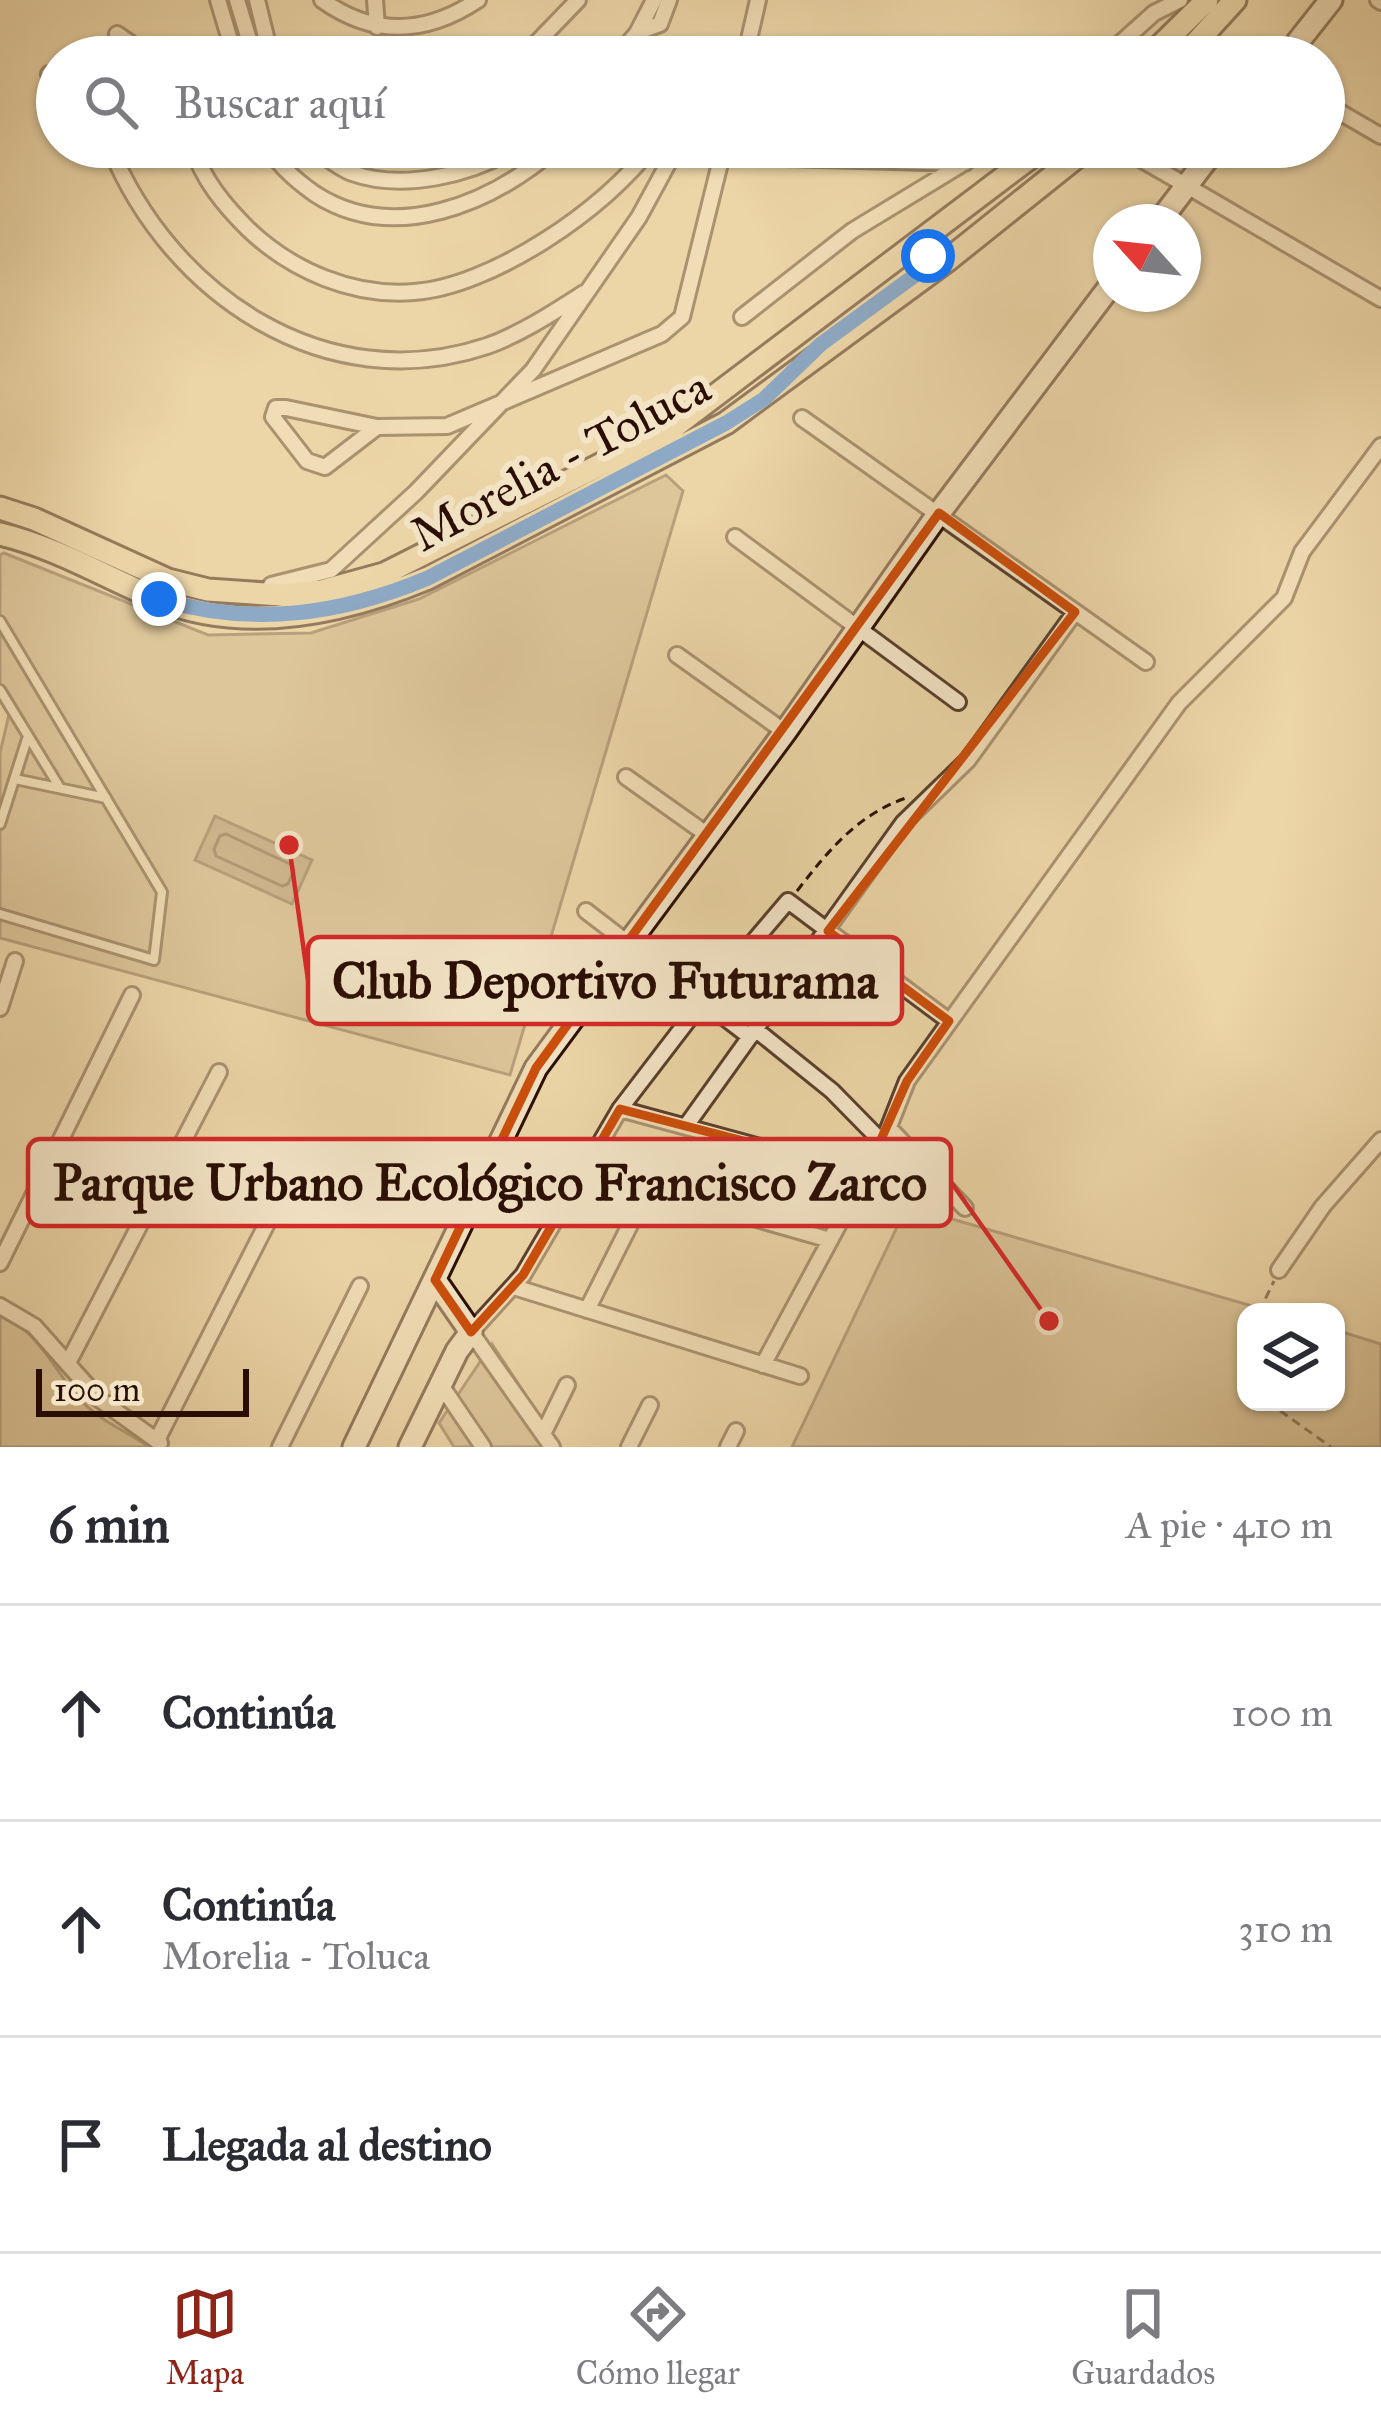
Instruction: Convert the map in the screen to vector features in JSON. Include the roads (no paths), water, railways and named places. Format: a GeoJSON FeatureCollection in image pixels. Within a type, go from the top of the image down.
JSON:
{"type":"FeatureCollection","features":[{"type":"Feature","properties":{"kind":"main road"},"geometry":{"type":"LineString","coordinates":[[1202,36],[1235,0]]}},
{"type":"Feature","properties":{"kind":"main road"},"geometry":{"type":"LineString","coordinates":[[1167,36],[1196,1]]}},
{"type":"Feature","properties":{"kind":"main road"},"geometry":{"type":"LineString","coordinates":[[0,508],[168,580],[201,588],[281,595],[322,591],[384,574],[671,429],[1017,168]]}},
{"type":"Feature","properties":{"kind":"main road"},"geometry":{"type":"LineString","coordinates":[[949,259],[945,238],[1032,168]]}},
{"type":"Feature","properties":{"kind":"main road","name":"Morelia - Toluca"},"geometry":{"type":"LineString","coordinates":[[0,538],[26,540],[182,606],[237,615],[324,611],[378,598],[428,578],[688,446],[764,399],[1063,168]]}},
{"type":"Feature","properties":{"kind":"main road"},"geometry":{"type":"LineString","coordinates":[[764,399],[821,344],[929,265],[917,245]]}},
{"type":"Feature","properties":{"kind":"street"},"geometry":{"type":"LineString","coordinates":[[218,0],[229,36]]}},
{"type":"Feature","properties":{"kind":"street"},"geometry":{"type":"LineString","coordinates":[[237,0],[248,36]]}},
{"type":"Feature","properties":{"kind":"street"},"geometry":{"type":"LineString","coordinates":[[257,0],[265,36]]}},
{"type":"Feature","properties":{"kind":"street"},"geometry":{"type":"LineString","coordinates":[[322,0],[341,14],[377,27],[406,30],[440,22],[478,0]]}},
{"type":"Feature","properties":{"kind":"street"},"geometry":{"type":"LineString","coordinates":[[375,0],[377,27]]}},
{"type":"Feature","properties":{"kind":"street"},"geometry":{"type":"LineString","coordinates":[[543,36],[578,0]]}},
{"type":"Feature","properties":{"kind":"street"},"geometry":{"type":"LineString","coordinates":[[634,36],[654,0]]}},
{"type":"Feature","properties":{"kind":"street"},"geometry":{"type":"LineString","coordinates":[[637,33],[660,24],[669,0]]}},
{"type":"Feature","properties":{"kind":"street"},"geometry":{"type":"LineString","coordinates":[[750,36],[758,0]]}},
{"type":"Feature","properties":{"kind":"street"},"geometry":{"type":"LineString","coordinates":[[1303,36],[1331,0]]}},
{"type":"Feature","properties":{"kind":"street"},"geometry":{"type":"LineString","coordinates":[[1128,36],[1154,13],[1196,1]]}},
{"type":"Feature","properties":{"kind":"street"},"geometry":{"type":"LineString","coordinates":[[1345,115],[1381,136]]}},
{"type":"Feature","properties":{"kind":"street"},"geometry":{"type":"LineString","coordinates":[[121,168],[146,218],[194,275],[225,302],[272,329],[340,355],[411,361],[484,347],[588,290]]}},
{"type":"Feature","properties":{"kind":"street"},"geometry":{"type":"LineString","coordinates":[[201,168],[228,210],[267,247],[310,274],[341,283],[416,292],[476,275],[537,246],[592,208],[636,168]]}},
{"type":"Feature","properties":{"kind":"street"},"geometry":{"type":"LineString","coordinates":[[287,168],[302,185],[338,209],[379,219],[430,216],[484,194],[524,168]]}},
{"type":"Feature","properties":{"kind":"street"},"geometry":{"type":"LineString","coordinates":[[343,168],[394,181],[428,179],[461,168]]}},
{"type":"Feature","properties":{"kind":"street"},"geometry":{"type":"LineString","coordinates":[[639,168],[661,180]]}},
{"type":"Feature","properties":{"kind":"street"},"geometry":{"type":"LineString","coordinates":[[201,588],[209,583],[281,586],[331,570],[416,492],[533,370],[667,168]]}},
{"type":"Feature","properties":{"kind":"street"},"geometry":{"type":"LineString","coordinates":[[377,427],[325,467],[307,461],[273,417],[276,408],[286,408],[377,427],[447,426],[662,334],[682,316],[719,168]]}},
{"type":"Feature","properties":{"kind":"street"},"geometry":{"type":"LineString","coordinates":[[742,317],[852,231],[957,168]]}},
{"type":"Feature","properties":{"kind":"street"},"geometry":{"type":"LineString","coordinates":[[1156,168],[1381,299]]}},
{"type":"Feature","properties":{"kind":"street"},"geometry":{"type":"LineString","coordinates":[[1172,204],[1200,168]]}},
{"type":"Feature","properties":{"kind":"street"},"geometry":{"type":"LineString","coordinates":[[354,1447],[536,1068],[1093,309]]}},
{"type":"Feature","properties":{"kind":"street"},"geometry":{"type":"LineString","coordinates":[[539,320],[559,334]]}},
{"type":"Feature","properties":{"kind":"street"},"geometry":{"type":"LineString","coordinates":[[802,418],[1146,662]]}},
{"type":"Feature","properties":{"kind":"street"},"geometry":{"type":"LineString","coordinates":[[620,1109],[860,1174],[872,1170],[907,1081],[1179,703],[1284,598],[1303,553],[1381,446]]}},
{"type":"Feature","properties":{"kind":"street"},"geometry":{"type":"LineString","coordinates":[[735,537],[958,702]]}},
{"type":"Feature","properties":{"kind":"street"},"geometry":{"type":"LineString","coordinates":[[686,1126],[903,823],[968,760],[1075,612]]}},
{"type":"Feature","properties":{"kind":"street"},"geometry":{"type":"LineString","coordinates":[[677,656],[784,731]]}},
{"type":"Feature","properties":{"kind":"street"},"geometry":{"type":"LineString","coordinates":[[626,777],[709,836]]}},
{"type":"Feature","properties":{"kind":"street"},"geometry":{"type":"LineString","coordinates":[[410,1447],[471,1332],[514,1287],[620,1109],[702,1002],[788,902],[950,1021]]}},
{"type":"Feature","properties":{"kind":"street"},"geometry":{"type":"LineString","coordinates":[[586,911],[702,1002],[832,1091],[965,1208]]}},
{"type":"Feature","properties":{"kind":"street"},"geometry":{"type":"LineString","coordinates":[[0,1008],[15,961]]}},
{"type":"Feature","properties":{"kind":"street"},"geometry":{"type":"LineString","coordinates":[[0,1263],[132,995]]}},
{"type":"Feature","properties":{"kind":"street"},"geometry":{"type":"LineString","coordinates":[[68,1363],[219,1072]]}},
{"type":"Feature","properties":{"kind":"street"},"geometry":{"type":"LineString","coordinates":[[1279,1270],[1323,1206],[1381,1140]]}},
{"type":"Feature","properties":{"kind":"street"},"geometry":{"type":"LineString","coordinates":[[0,1306],[34,1326],[98,1399],[160,1444],[290,1178]]}},
{"type":"Feature","properties":{"kind":"street"},"geometry":{"type":"LineString","coordinates":[[586,1310],[643,1199],[662,1192],[830,1240]]}},
{"type":"Feature","properties":{"kind":"street"},"geometry":{"type":"LineString","coordinates":[[764,1365],[848,1207]]}},
{"type":"Feature","properties":{"kind":"street"},"geometry":{"type":"LineString","coordinates":[[435,1280],[548,1440]]}},
{"type":"Feature","properties":{"kind":"street"},"geometry":{"type":"LineString","coordinates":[[280,1447],[360,1286]]}},
{"type":"Feature","properties":{"kind":"street"},"geometry":{"type":"LineString","coordinates":[[514,1287],[800,1376]]}},
{"type":"Feature","properties":{"kind":"street"},"geometry":{"type":"LineString","coordinates":[[441,1385],[483,1447]]}},
{"type":"Feature","properties":{"kind":"street"},"geometry":{"type":"LineString","coordinates":[[548,1440],[567,1385]]}},
{"type":"Feature","properties":{"kind":"street"},"geometry":{"type":"LineString","coordinates":[[629,1447],[650,1405]]}},
{"type":"Feature","properties":{"kind":"street"},"geometry":{"type":"LineString","coordinates":[[728,1447],[736,1431]]}},
{"type":"Feature","properties":{"kind":"lane"},"geometry":{"type":"LineString","coordinates":[[0,621],[162,892],[154,960],[0,914]]}},
{"type":"Feature","properties":{"kind":"lane"},"geometry":{"type":"LineString","coordinates":[[0,690],[60,788]]}},
{"type":"Feature","properties":{"kind":"lane"},"geometry":{"type":"LineString","coordinates":[[0,824],[28,738]]}},
{"type":"Feature","properties":{"kind":"lane"},"geometry":{"type":"LineString","coordinates":[[15,779],[106,798]]}},
{"type":"Feature","properties":{"kind":"water"},"geometry":{"type":"Polygon","coordinates":[[[215,816],[312,860],[292,904],[195,860],[215,816]]]}},
{"type":"Feature","properties":{"kind":"place","name":"Club Deportivo Futurama"},"geometry":{"type":"Point","coordinates":[289,845]}},
{"type":"Feature","properties":{"kind":"place","name":"Parque Urbano Ecológico Francisco Zarco"},"geometry":{"type":"Point","coordinates":[1049,1321]}}]}
